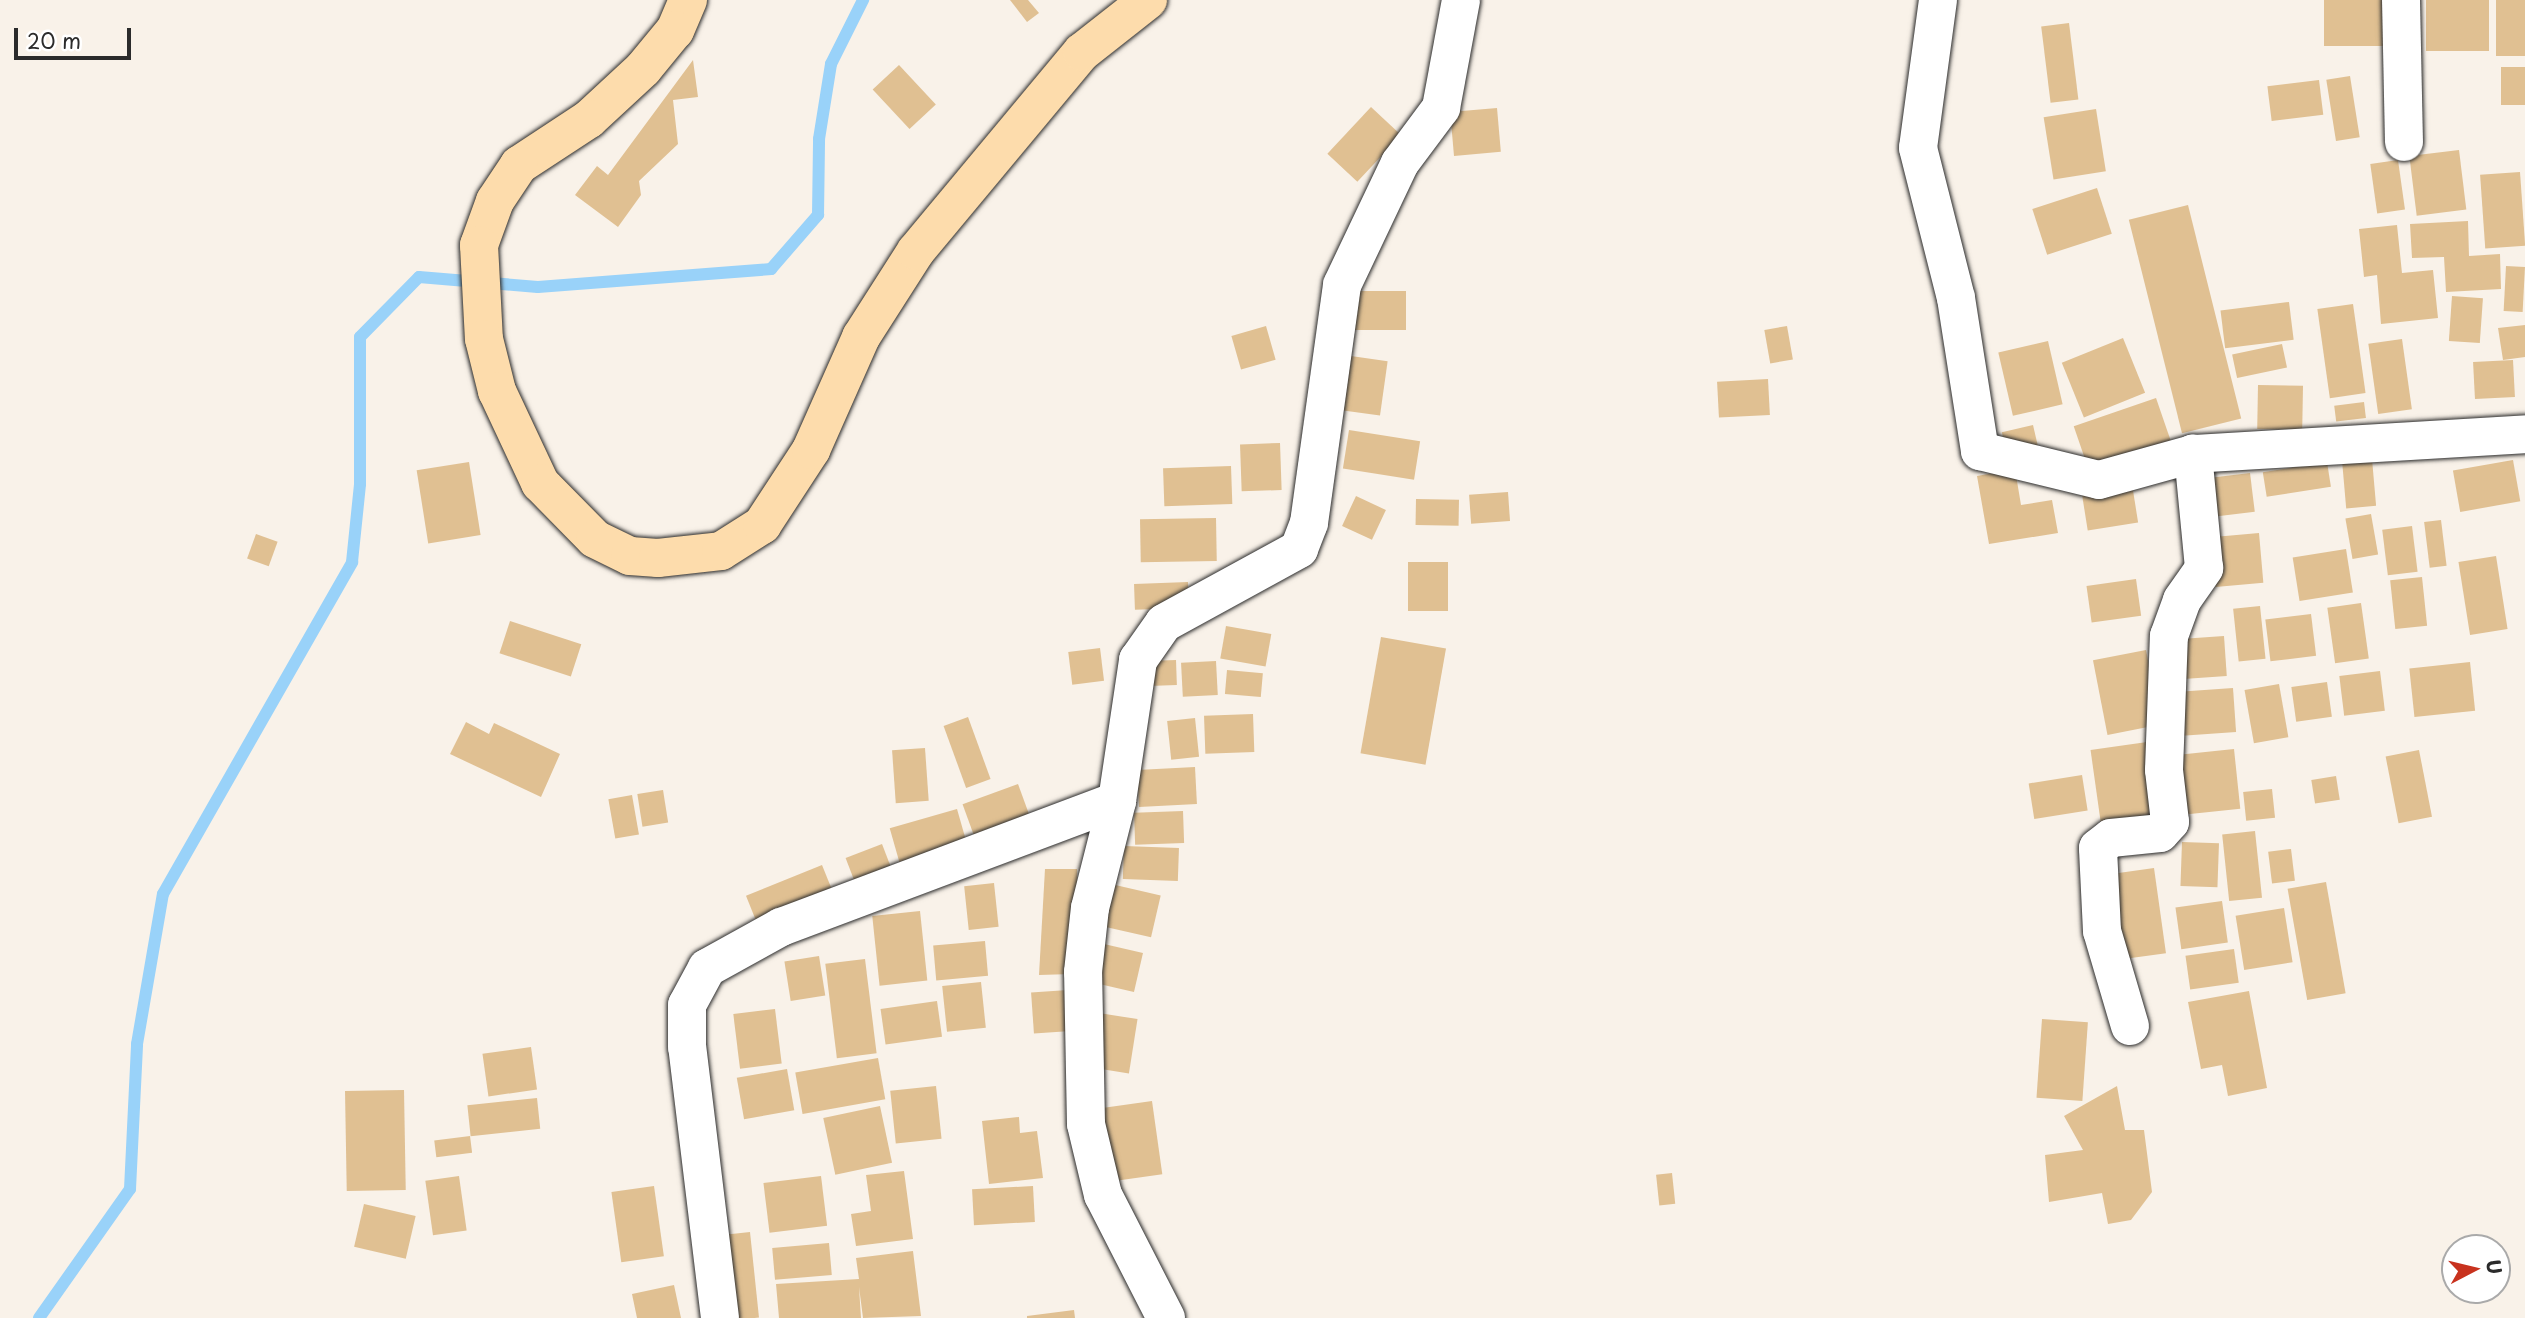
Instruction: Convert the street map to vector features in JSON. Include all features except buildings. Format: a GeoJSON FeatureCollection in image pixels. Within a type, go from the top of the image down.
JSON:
{"type":"FeatureCollection","features":[{"type":"Feature","properties":{"kind":"main road"},"geometry":{"type":"LineString","coordinates":[[688,0],[675,30],[643,69],[589,119],[519,165],[495,201],[479,244],[484,339],[497,391],[540,483],[594,539],[630,556],[658,558],[721,551],[762,524],[811,450],[861,337],[916,251],[1082,52],[1148,0]]}},
{"type":"Feature","properties":{"kind":"street"},"geometry":{"type":"LineString","coordinates":[[1166,1318],[1103,1195],[1086,1124],[1083,972],[1090,908],[1116,801],[1144,643],[1174,617],[1287,561],[1305,536],[1342,285],[1401,163],[1441,108],[1461,0]]}},
{"type":"Feature","properties":{"kind":"street"},"geometry":{"type":"LineString","coordinates":[[1938,0],[1918,148],[1956,298],[1980,452],[2099,480],[2193,454],[2525,434]]}},
{"type":"Feature","properties":{"kind":"street"},"geometry":{"type":"LineString","coordinates":[[2401,0],[2404,142]]}},
{"type":"Feature","properties":{"kind":"street"},"geometry":{"type":"LineString","coordinates":[[2130,1026],[2102,931],[2098,848],[2111,838],[2160,833],[2170,822],[2164,771],[2169,636],[2182,600],[2204,568],[2193,454]]}},
{"type":"Feature","properties":{"kind":"street"},"geometry":{"type":"LineString","coordinates":[[720,1318],[687,1046],[687,1005],[707,968],[781,927],[1116,801]]}},
{"type":"Feature","properties":{"kind":"waterway"},"geometry":{"type":"LineString","coordinates":[[39,1318],[130,1189],[137,1044],[163,894],[352,562],[360,484],[360,337],[419,277],[538,287],[771,269],[818,215],[819,139],[831,64],[863,0]]}}]}
